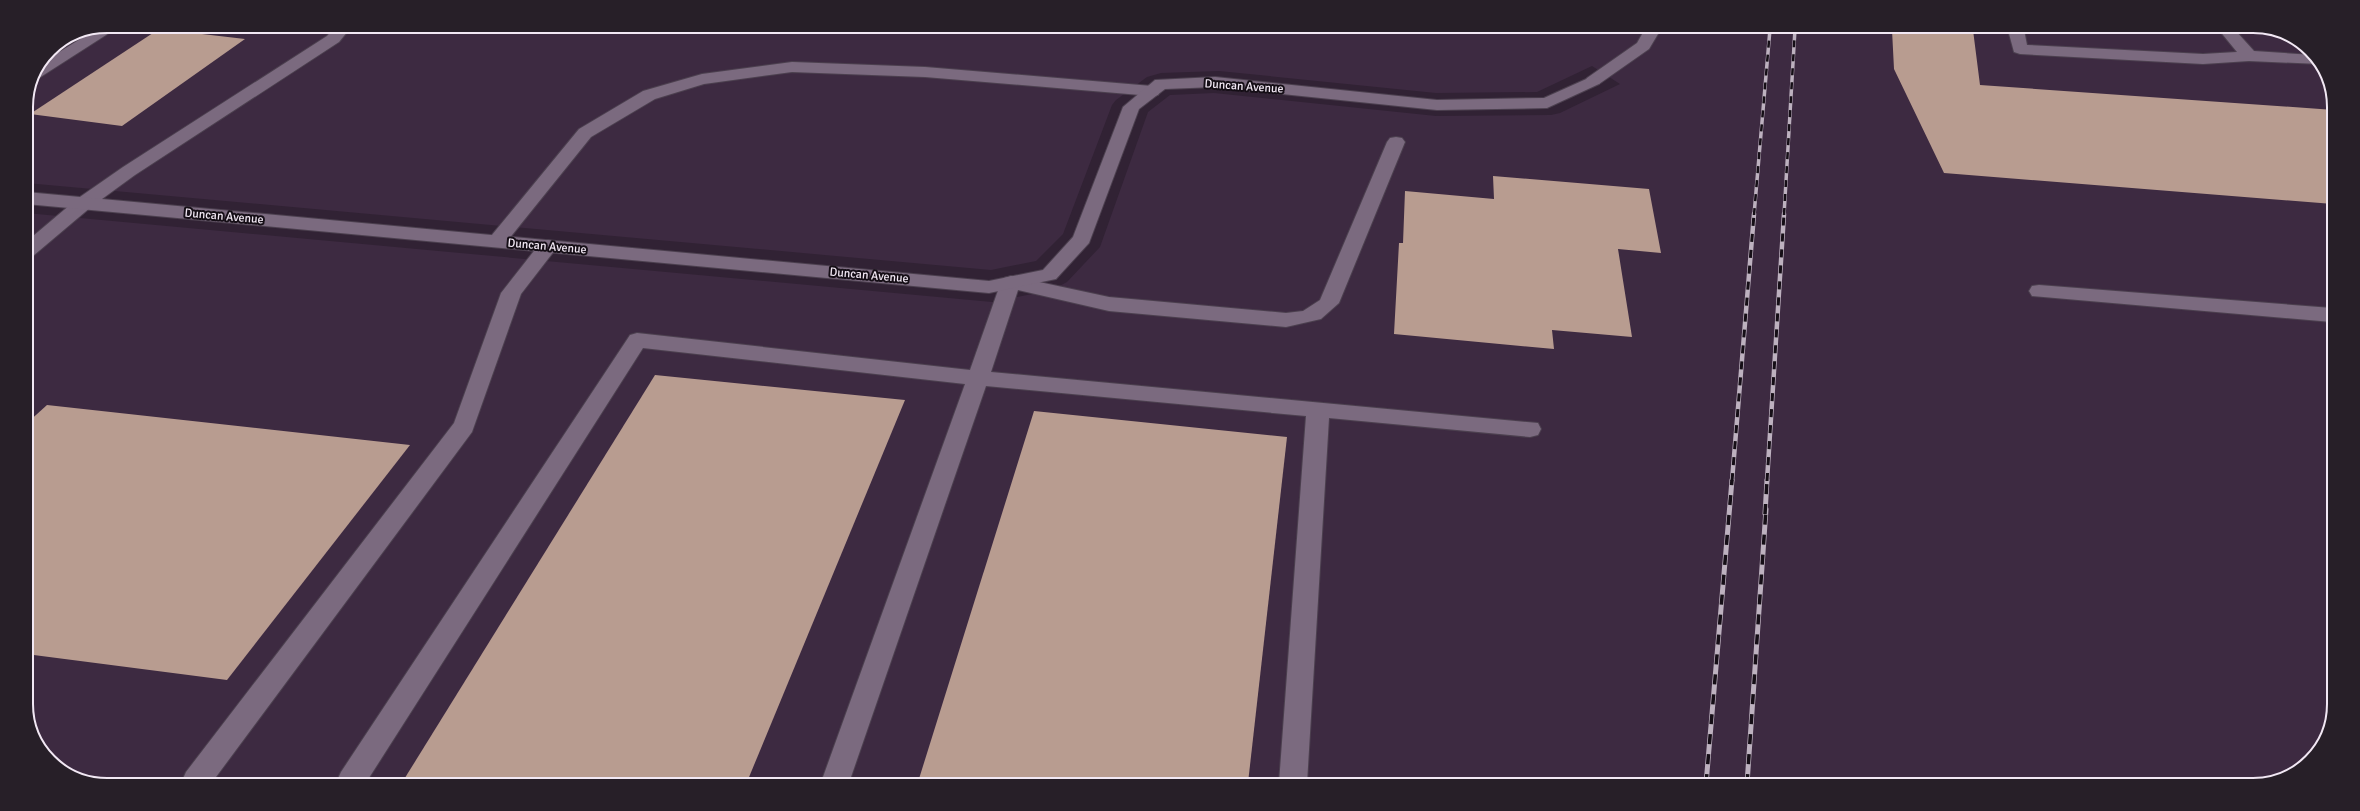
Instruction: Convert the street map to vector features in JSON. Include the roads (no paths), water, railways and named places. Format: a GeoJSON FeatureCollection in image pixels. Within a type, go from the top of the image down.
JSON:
{"type":"FeatureCollection","features":[{"type":"Feature","properties":{"kind":"street"},"geometry":{"type":"LineString","coordinates":[[45,67],[100,33]]}},
{"type":"Feature","properties":{"kind":"street"},"geometry":{"type":"LineString","coordinates":[[33,246],[84,203],[172,142],[333,39],[339,33]]}},
{"type":"Feature","properties":{"kind":"street","name":"Duncan Avenue"},"geometry":{"type":"LineString","coordinates":[[33,199],[989,286],[1048,275],[1082,239],[1131,107],[1162,84],[1215,82],[1437,105],[1547,103],[1593,81],[1643,46],[1651,33]]}},
{"type":"Feature","properties":{"kind":"street"},"geometry":{"type":"LineString","coordinates":[[2017,33],[2020,49],[2203,59],[2249,56],[2310,60]]}},
{"type":"Feature","properties":{"kind":"street"},"geometry":{"type":"LineString","coordinates":[[2230,33],[2249,56]]}},
{"type":"Feature","properties":{"kind":"street"},"geometry":{"type":"LineString","coordinates":[[497,241],[585,133],[649,95],[702,79],[792,67],[925,72],[1152,91]]}},
{"type":"Feature","properties":{"kind":"street"},"geometry":{"type":"LineString","coordinates":[[837,777],[1011,282],[1109,304],[1286,320],[1303,319],[1318,314],[1329,303],[1396,142]]}},
{"type":"Feature","properties":{"kind":"street"},"geometry":{"type":"LineString","coordinates":[[198,778],[464,426],[511,293],[548,246]]}},
{"type":"Feature","properties":{"kind":"street"},"geometry":{"type":"LineString","coordinates":[[2039,291],[2327,315]]}},
{"type":"Feature","properties":{"kind":"street"},"geometry":{"type":"LineString","coordinates":[[353,778],[637,340],[978,378],[1530,430]]}},
{"type":"Feature","properties":{"kind":"street"},"geometry":{"type":"LineString","coordinates":[[1293,778],[1318,410]]}},
{"type":"Feature","properties":{"kind":"railway"},"geometry":{"type":"LineString","coordinates":[[1754,215],[1770,33]]}},
{"type":"Feature","properties":{"kind":"railway"},"geometry":{"type":"LineString","coordinates":[[1784,215],[1795,33]]}},
{"type":"Feature","properties":{"kind":"railway"},"geometry":{"type":"LineString","coordinates":[[1732,481],[1754,214]]}},
{"type":"Feature","properties":{"kind":"railway"},"geometry":{"type":"LineString","coordinates":[[1767,481],[1784,214]]}},
{"type":"Feature","properties":{"kind":"railway"},"geometry":{"type":"LineString","coordinates":[[1707,778],[1732,480]]}},
{"type":"Feature","properties":{"kind":"railway"},"geometry":{"type":"LineString","coordinates":[[1765,514],[1767,480]]}},
{"type":"Feature","properties":{"kind":"railway"},"geometry":{"type":"LineString","coordinates":[[1747,778],[1766,509]]}}]}
